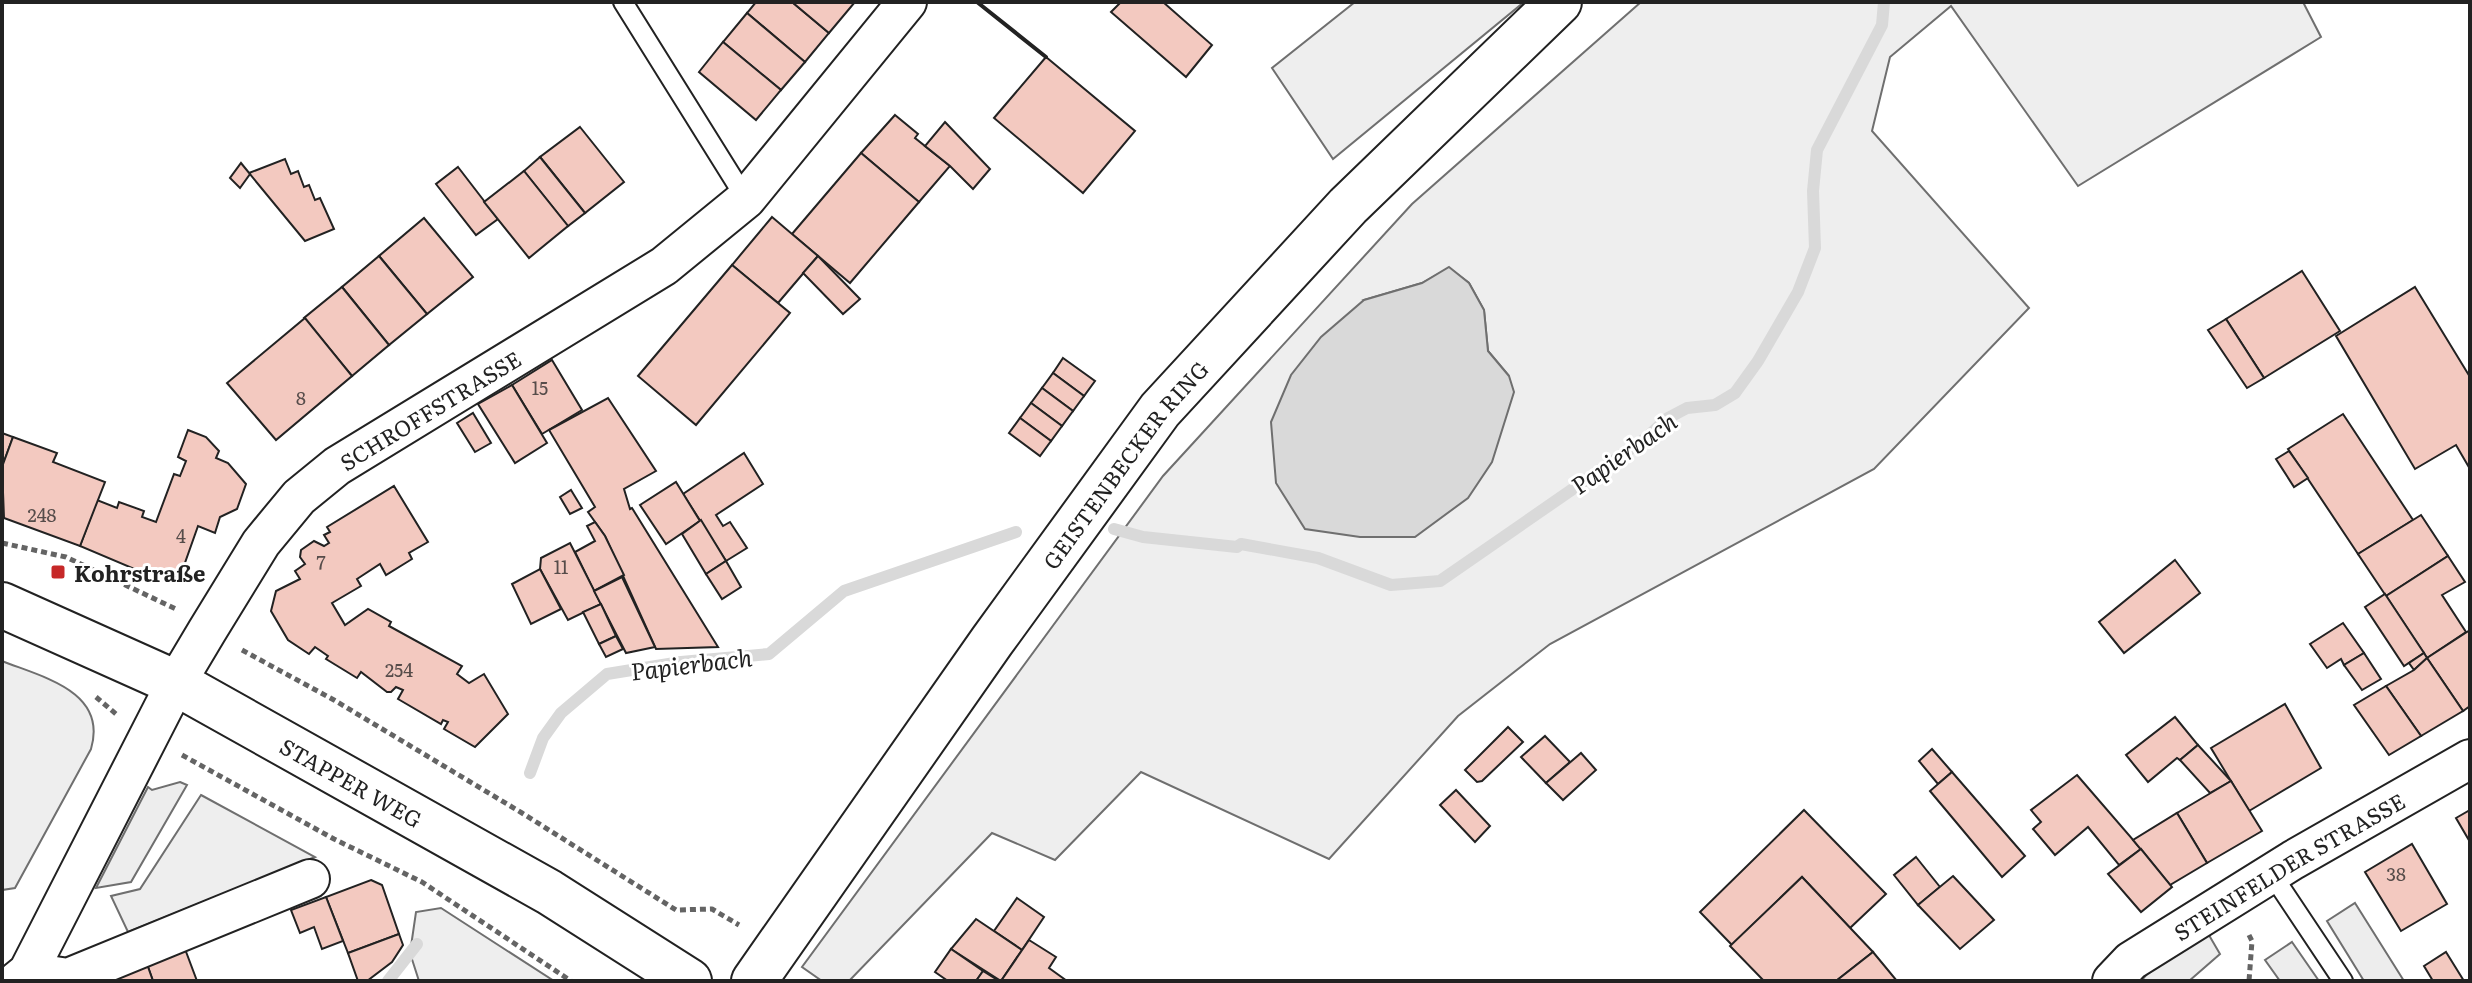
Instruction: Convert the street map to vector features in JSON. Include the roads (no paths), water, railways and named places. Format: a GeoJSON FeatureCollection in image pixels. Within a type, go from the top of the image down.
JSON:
{"type":"FeatureCollection","features":[{"type":"Feature","properties":{"kind":"main road","name":"GEISTENBECKER RING"},"geometry":{"type":"LineString","coordinates":[[754,981],[992,641],[1160,410],[1348,206],[1559,2]]}},
{"type":"Feature","properties":{"kind":"main road","name":"STAPPER WEG"},"geometry":{"type":"LineString","coordinates":[[2,605],[176,683],[549,892],[689,981]]}},
{"type":"Feature","properties":{"kind":"street","name":"SCHROFFSTRASSE"},"geometry":{"type":"LineString","coordinates":[[176,683],[261,543],[299,497],[337,466],[664,266],[746,199],[907,2]]}},
{"type":"Feature","properties":{"kind":"street"},"geometry":{"type":"LineString","coordinates":[[176,683],[23,976],[68,978],[310,879]]}},
{"type":"Feature","properties":{"kind":"street","name":"STEINFELDER STRASSE"},"geometry":{"type":"LineString","coordinates":[[2112,981],[2131,961],[2271,873],[2470,759]]}},
{"type":"Feature","properties":{"kind":"lane"},"geometry":{"type":"LineString","coordinates":[[623,2],[746,199]]}},
{"type":"Feature","properties":{"kind":"lane"},"geometry":{"type":"LineString","coordinates":[[2271,873],[2343,981]]}},
{"type":"Feature","properties":{"kind":"waterway","name":"Papierbach"},"geometry":{"type":"LineString","coordinates":[[1114,529],[1143,537],[1237,547],[1241,544],[1318,558],[1391,585],[1440,581],[1645,439],[1668,418],[1687,408],[1715,405],[1735,393],[1758,361],[1798,292],[1815,248],[1813,191],[1817,150],[1882,25],[1884,2]]}},
{"type":"Feature","properties":{"kind":"waterway","name":"Papierbach"},"geometry":{"type":"LineString","coordinates":[[530,773],[543,738],[561,713],[607,674],[681,662],[769,654],[844,591],[1016,532]]}},
{"type":"Feature","properties":{"kind":"waterway","name":"Papierbach"},"geometry":{"type":"LineString","coordinates":[[388,981],[417,944]]}},
{"type":"Feature","properties":{"kind":"place","name":"Kohrstraße"},"geometry":{"type":"Point","coordinates":[58,572]}}]}
